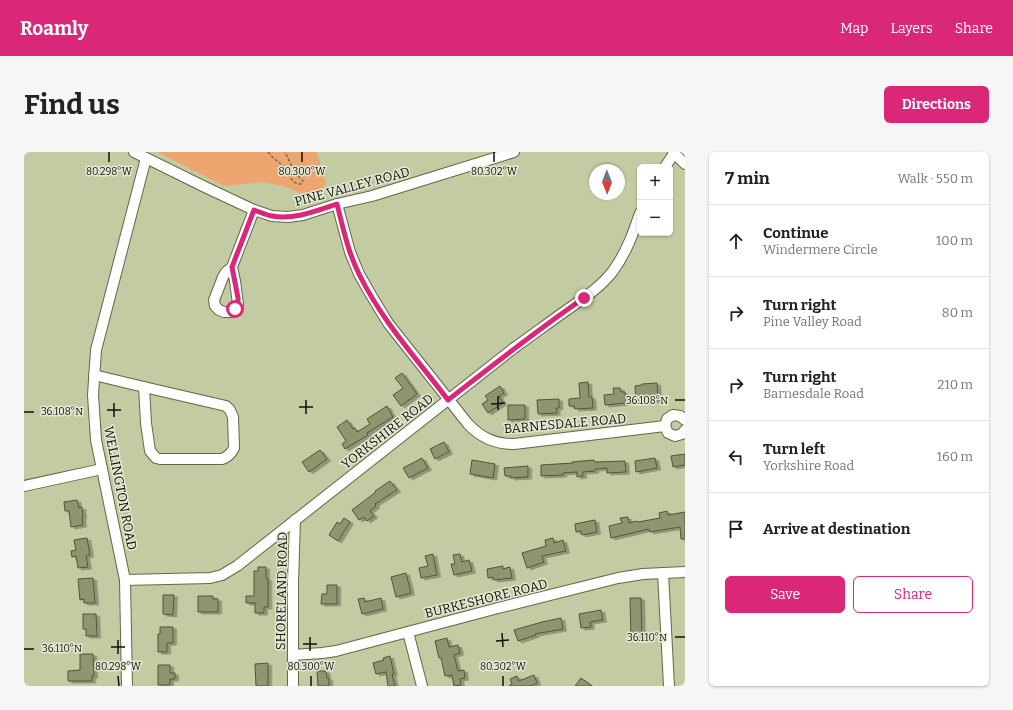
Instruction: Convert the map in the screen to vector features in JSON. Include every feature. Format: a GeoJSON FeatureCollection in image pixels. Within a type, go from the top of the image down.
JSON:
{"type":"FeatureCollection","features":[{"type":"Feature","properties":{"kind":"street","name":"PINE VALLEY ROAD"},"geometry":{"type":"LineString","coordinates":[[134,152],[254,210],[272,216],[288,217],[303,215],[337,204],[372,196],[514,152]]}},
{"type":"Feature","properties":{"kind":"street"},"geometry":{"type":"LineString","coordinates":[[667,164],[674,152],[685,164]]}},
{"type":"Feature","properties":{"kind":"street","name":"WELLINGTON ROAD"},"geometry":{"type":"LineString","coordinates":[[127,686],[125,580],[96,440],[93,395],[96,350],[146,158]]}},
{"type":"Feature","properties":{"kind":"street","name":"BARNESDALE ROAD"},"geometry":{"type":"LineString","coordinates":[[337,204],[350,252],[359,274],[370,294],[388,323],[475,432],[490,440],[506,444],[665,426]]}},
{"type":"Feature","properties":{"kind":"street"},"geometry":{"type":"LineString","coordinates":[[232,267],[254,210]]}},
{"type":"Feature","properties":{"kind":"street","name":"YORKSHIRE ROAD"},"geometry":{"type":"LineString","coordinates":[[125,580],[210,578],[222,575],[237,566],[514,348],[586,297],[605,281],[627,248],[637,222]]}},
{"type":"Feature","properties":{"kind":"street"},"geometry":{"type":"LineString","coordinates":[[94,375],[226,406],[230,410],[233,417],[234,448],[232,452],[226,458],[222,459],[156,458],[150,451],[148,440],[144,387]]}},
{"type":"Feature","properties":{"kind":"street"},"geometry":{"type":"LineString","coordinates":[[685,420],[680,416],[673,415],[667,419],[665,426],[668,433],[675,436],[682,434],[685,430]]}},
{"type":"Feature","properties":{"kind":"street"},"geometry":{"type":"LineString","coordinates":[[24,486],[102,469]]}},
{"type":"Feature","properties":{"kind":"street","name":"SHORELAND ROAD"},"geometry":{"type":"LineString","coordinates":[[293,686],[293,582],[295,520]]}},
{"type":"Feature","properties":{"kind":"street","name":"BURKESHORE ROAD"},"geometry":{"type":"LineString","coordinates":[[293,655],[336,651],[618,578],[643,574],[685,572]]}},
{"type":"Feature","properties":{"kind":"street"},"geometry":{"type":"LineString","coordinates":[[662,573],[669,686]]}},
{"type":"Feature","properties":{"kind":"street"},"geometry":{"type":"LineString","coordinates":[[408,632],[422,686]]}},
{"type":"Feature","properties":{"kind":"path"},"geometry":{"type":"LineString","coordinates":[[268,152],[273,159],[285,168],[291,179],[297,184],[300,184],[303,181],[294,171],[285,152]]}},
{"type":"Feature","properties":{"kind":"shaded area"},"geometry":{"type":"Polygon","coordinates":[[[157,152],[317,152],[326,184],[319,193],[307,196],[284,186],[263,182],[224,186],[157,152]]]}},
{"type":"Feature","properties":{"kind":"building"},"geometry":{"type":"Polygon","coordinates":[[[402,373],[417,394],[401,406],[393,395],[403,388],[395,378],[402,373]]]}},
{"type":"Feature","properties":{"kind":"building"},"geometry":{"type":"Polygon","coordinates":[[[588,382],[589,397],[592,397],[593,408],[575,409],[574,406],[569,406],[569,399],[580,398],[579,383],[588,382]]]}},
{"type":"Feature","properties":{"kind":"building"},"geometry":{"type":"Polygon","coordinates":[[[657,383],[658,400],[636,402],[635,386],[657,383]]]}},
{"type":"Feature","properties":{"kind":"building"},"geometry":{"type":"Polygon","coordinates":[[[500,386],[504,393],[499,396],[503,403],[488,413],[482,404],[488,400],[485,396],[500,386]]]}},
{"type":"Feature","properties":{"kind":"building"},"geometry":{"type":"Polygon","coordinates":[[[613,388],[620,388],[621,392],[625,392],[626,403],[605,405],[604,395],[614,394],[613,388]]]}},
{"type":"Feature","properties":{"kind":"building"},"geometry":{"type":"Polygon","coordinates":[[[559,399],[559,408],[556,408],[557,413],[538,414],[537,400],[559,399]]]}},
{"type":"Feature","properties":{"kind":"building"},"geometry":{"type":"Polygon","coordinates":[[[508,405],[525,405],[525,419],[508,420],[508,405]]]}},
{"type":"Feature","properties":{"kind":"building"},"geometry":{"type":"Polygon","coordinates":[[[387,406],[393,417],[345,449],[342,444],[346,441],[337,427],[347,420],[357,432],[370,424],[367,419],[387,406]]]}},
{"type":"Feature","properties":{"kind":"building"},"geometry":{"type":"Polygon","coordinates":[[[444,442],[449,452],[435,459],[430,449],[444,442]]]}},
{"type":"Feature","properties":{"kind":"building"},"geometry":{"type":"Polygon","coordinates":[[[320,450],[327,459],[309,472],[302,462],[320,450]]]}},
{"type":"Feature","properties":{"kind":"building"},"geometry":{"type":"Polygon","coordinates":[[[685,454],[685,465],[673,467],[671,456],[685,454]]]}},
{"type":"Feature","properties":{"kind":"building"},"geometry":{"type":"Polygon","coordinates":[[[422,458],[428,468],[409,478],[403,468],[422,458]]]}},
{"type":"Feature","properties":{"kind":"building"},"geometry":{"type":"Polygon","coordinates":[[[655,458],[657,468],[636,472],[635,461],[655,458]]]}},
{"type":"Feature","properties":{"kind":"building"},"geometry":{"type":"Polygon","coordinates":[[[472,460],[495,464],[493,478],[470,474],[472,460]]]}},
{"type":"Feature","properties":{"kind":"building"},"geometry":{"type":"Polygon","coordinates":[[[594,460],[595,462],[625,461],[626,472],[607,473],[607,468],[583,472],[583,476],[577,477],[577,472],[563,473],[563,475],[541,476],[541,465],[594,460]]]}},
{"type":"Feature","properties":{"kind":"building"},"geometry":{"type":"Polygon","coordinates":[[[528,466],[528,477],[511,478],[511,476],[505,476],[504,468],[528,466]]]}},
{"type":"Feature","properties":{"kind":"building"},"geometry":{"type":"Polygon","coordinates":[[[390,481],[397,490],[375,504],[376,506],[370,511],[374,516],[367,521],[364,517],[359,520],[352,510],[390,481]]]}},
{"type":"Feature","properties":{"kind":"building"},"geometry":{"type":"Polygon","coordinates":[[[77,500],[79,508],[82,507],[83,525],[71,527],[69,511],[65,511],[64,502],[77,500]]]}},
{"type":"Feature","properties":{"kind":"building"},"geometry":{"type":"Polygon","coordinates":[[[667,511],[668,515],[685,512],[685,539],[681,539],[680,527],[650,532],[649,529],[611,538],[609,526],[622,523],[620,518],[628,517],[629,523],[638,522],[660,518],[659,513],[667,511]]]}},
{"type":"Feature","properties":{"kind":"building"},"geometry":{"type":"Polygon","coordinates":[[[344,518],[350,522],[338,541],[329,535],[337,522],[340,524],[344,518]]]}},
{"type":"Feature","properties":{"kind":"building"},"geometry":{"type":"Polygon","coordinates":[[[595,520],[597,532],[582,535],[581,531],[576,532],[575,524],[595,520]]]}},
{"type":"Feature","properties":{"kind":"building"},"geometry":{"type":"Polygon","coordinates":[[[87,538],[90,555],[86,556],[88,567],[78,568],[76,556],[72,557],[71,551],[76,550],[74,540],[87,538]]]}},
{"type":"Feature","properties":{"kind":"building"},"geometry":{"type":"Polygon","coordinates":[[[553,538],[554,543],[563,540],[566,551],[542,556],[544,562],[527,568],[522,553],[546,546],[545,540],[553,538]]]}},
{"type":"Feature","properties":{"kind":"building"},"geometry":{"type":"Polygon","coordinates":[[[433,554],[437,575],[421,578],[419,568],[428,566],[425,556],[433,554]]]}},
{"type":"Feature","properties":{"kind":"building"},"geometry":{"type":"Polygon","coordinates":[[[460,554],[462,562],[469,560],[472,571],[454,575],[451,564],[455,564],[453,555],[460,554]]]}},
{"type":"Feature","properties":{"kind":"building"},"geometry":{"type":"Polygon","coordinates":[[[503,566],[503,569],[510,567],[512,578],[494,580],[493,577],[488,578],[487,569],[503,566]]]}},
{"type":"Feature","properties":{"kind":"building"},"geometry":{"type":"Polygon","coordinates":[[[258,567],[266,567],[266,578],[268,579],[268,607],[264,607],[264,613],[255,613],[255,603],[246,603],[246,596],[254,596],[254,571],[258,571],[258,567]]]}},
{"type":"Feature","properties":{"kind":"building"},"geometry":{"type":"Polygon","coordinates":[[[406,573],[411,593],[396,597],[391,577],[406,573]]]}},
{"type":"Feature","properties":{"kind":"building"},"geometry":{"type":"Polygon","coordinates":[[[93,578],[95,603],[84,603],[84,599],[80,600],[78,579],[93,578]]]}},
{"type":"Feature","properties":{"kind":"building"},"geometry":{"type":"Polygon","coordinates":[[[327,585],[337,585],[337,604],[321,604],[322,594],[327,594],[327,585]]]}},
{"type":"Feature","properties":{"kind":"building"},"geometry":{"type":"Polygon","coordinates":[[[163,595],[174,595],[173,615],[163,614],[163,595]]]}},
{"type":"Feature","properties":{"kind":"building"},"geometry":{"type":"Polygon","coordinates":[[[198,596],[213,596],[213,599],[218,599],[218,612],[198,612],[198,596]]]}},
{"type":"Feature","properties":{"kind":"building"},"geometry":{"type":"Polygon","coordinates":[[[364,598],[365,602],[381,598],[383,609],[362,614],[358,599],[364,598]]]}},
{"type":"Feature","properties":{"kind":"building"},"geometry":{"type":"Polygon","coordinates":[[[630,598],[641,598],[642,639],[631,639],[630,598]]]}},
{"type":"Feature","properties":{"kind":"building"},"geometry":{"type":"Polygon","coordinates":[[[601,610],[603,620],[590,622],[591,627],[581,628],[579,614],[601,610]]]}},
{"type":"Feature","properties":{"kind":"building"},"geometry":{"type":"Polygon","coordinates":[[[83,614],[96,614],[97,636],[86,636],[86,629],[83,629],[83,614]]]}},
{"type":"Feature","properties":{"kind":"building"},"geometry":{"type":"Polygon","coordinates":[[[561,618],[563,629],[535,634],[536,635],[518,641],[514,630],[561,618]]]}},
{"type":"Feature","properties":{"kind":"building"},"geometry":{"type":"Polygon","coordinates":[[[160,627],[173,627],[173,643],[167,643],[167,652],[158,652],[158,634],[160,634],[160,627]]]}},
{"type":"Feature","properties":{"kind":"building"},"geometry":{"type":"Polygon","coordinates":[[[447,638],[449,647],[458,645],[460,653],[454,655],[458,671],[464,670],[465,678],[460,679],[461,685],[454,686],[452,675],[445,676],[441,658],[439,658],[435,641],[447,638]]]}},
{"type":"Feature","properties":{"kind":"building"},"geometry":{"type":"Polygon","coordinates":[[[80,654],[93,654],[94,676],[92,676],[92,681],[68,681],[68,671],[80,670],[80,654]]]}},
{"type":"Feature","properties":{"kind":"building"},"geometry":{"type":"Polygon","coordinates":[[[390,656],[395,686],[388,686],[386,672],[376,674],[373,663],[384,660],[383,658],[390,656]]]}},
{"type":"Feature","properties":{"kind":"building"},"geometry":{"type":"Polygon","coordinates":[[[268,663],[268,686],[256,686],[255,664],[268,663]]]}},
{"type":"Feature","properties":{"kind":"building"},"geometry":{"type":"Polygon","coordinates":[[[158,665],[170,665],[170,673],[175,673],[175,679],[170,679],[170,685],[158,685],[158,665]]]}},
{"type":"Feature","properties":{"kind":"building"},"geometry":{"type":"Polygon","coordinates":[[[317,671],[326,671],[327,678],[329,678],[329,686],[318,686],[317,671]]]}},
{"type":"Feature","properties":{"kind":"building"},"geometry":{"type":"Polygon","coordinates":[[[534,675],[537,683],[531,686],[509,686],[512,684],[510,679],[517,676],[519,681],[534,675]]]}},
{"type":"Feature","properties":{"kind":"building"},"geometry":{"type":"Polygon","coordinates":[[[581,678],[592,686],[575,686],[581,678]]]}},
{"type":"Feature","properties":{"kind":"route"},"geometry":{"type":"LineString","coordinates":[[235,309],[238,304],[238,298],[232,267],[254,210],[272,216],[288,217],[303,215],[337,204],[350,252],[359,274],[370,294],[388,323],[448,400],[543,326],[584,298]]}}]}
